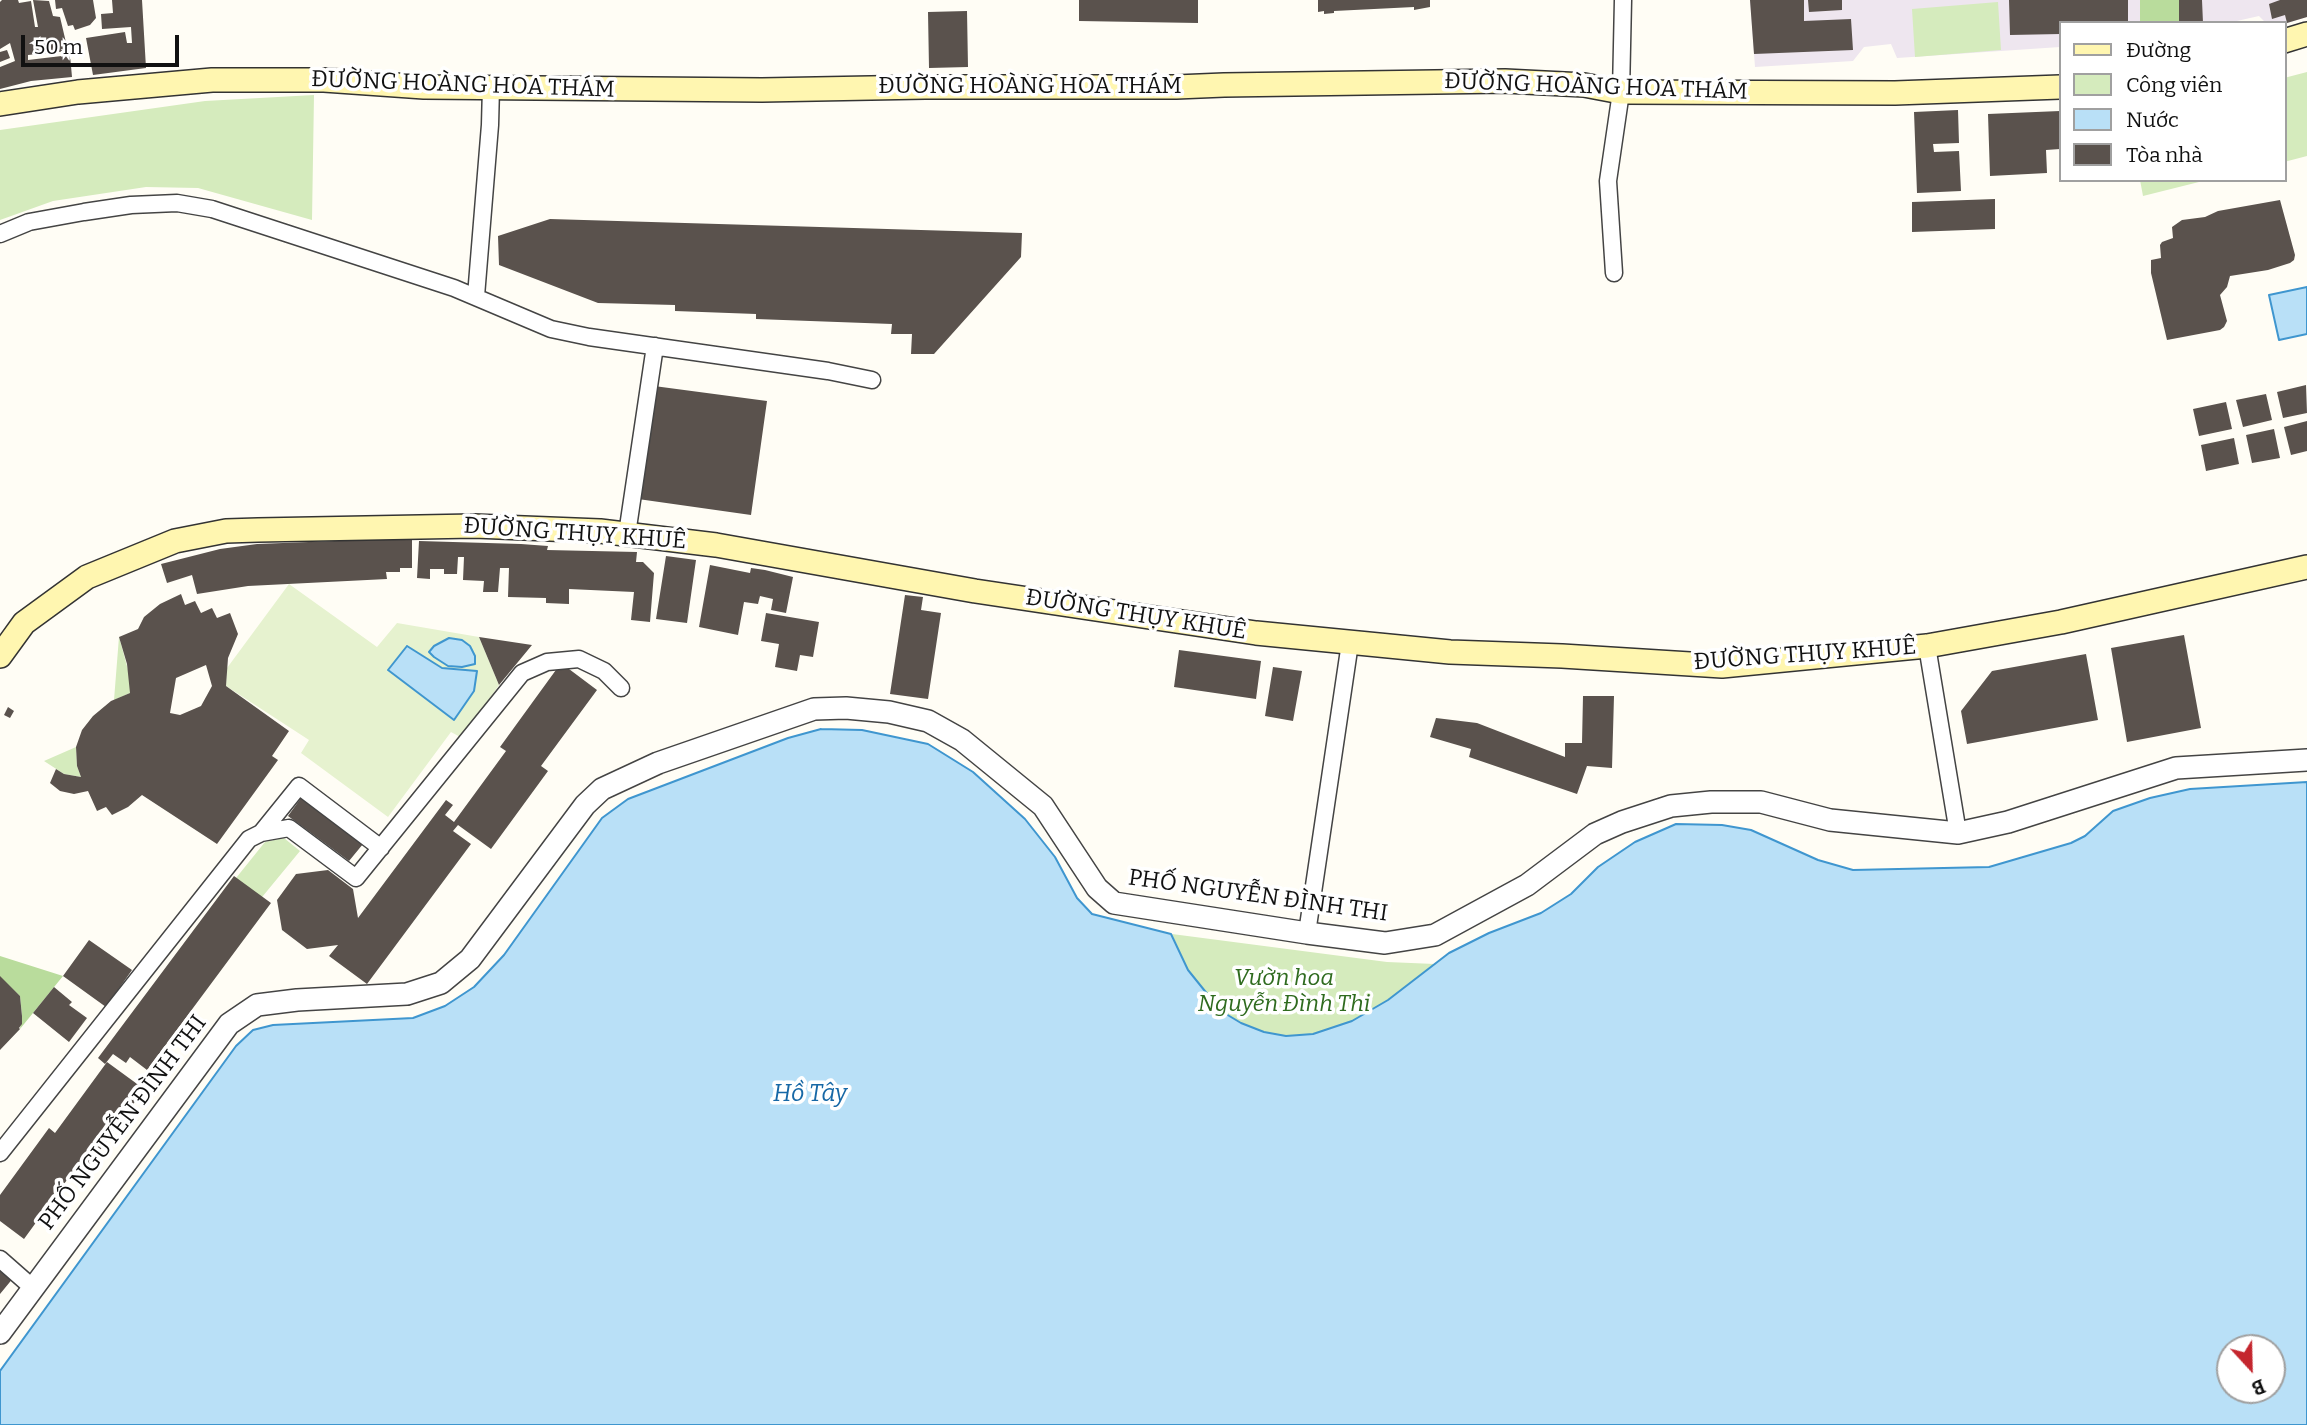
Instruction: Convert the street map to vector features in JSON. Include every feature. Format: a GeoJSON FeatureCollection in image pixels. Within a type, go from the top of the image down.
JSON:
{"type":"FeatureCollection","features":[{"type":"Feature","properties":{"kind":"main road"},"geometry":{"type":"LineString","coordinates":[[2286,40],[2307,34]]}},
{"type":"Feature","properties":{"kind":"main road","name":"ĐƯỜNG HOÀNG HOA THÁM"},"geometry":{"type":"LineString","coordinates":[[0,104],[78,92],[212,80],[324,80],[410,86],[762,90],[1504,81],[1584,85],[1621,92],[1895,93],[2058,87]]}},
{"type":"Feature","properties":{"kind":"main road","name":"ĐƯỜNG THỤY KHUÊ"},"geometry":{"type":"LineString","coordinates":[[0,656],[24,623],[87,577],[157,546],[190,537],[258,530],[439,526],[626,534],[716,545],[962,589],[1256,633],[1450,652],[1722,666],[1927,646],[2061,622],[2307,567]]}},
{"type":"Feature","properties":{"kind":"street"},"geometry":{"type":"LineString","coordinates":[[1614,273],[1608,181],[1621,92],[1623,0]]}},
{"type":"Feature","properties":{"kind":"street"},"geometry":{"type":"LineString","coordinates":[[476,296],[491,125],[491,87]]}},
{"type":"Feature","properties":{"kind":"street"},"geometry":{"type":"LineString","coordinates":[[0,234],[29,222],[84,212],[131,205],[177,203],[212,209],[476,296],[551,329],[872,380]]}},
{"type":"Feature","properties":{"kind":"street"},"geometry":{"type":"LineString","coordinates":[[626,534],[654,346]]}},
{"type":"Feature","properties":{"kind":"street"},"geometry":{"type":"LineString","coordinates":[[1307,933],[1350,643]]}},
{"type":"Feature","properties":{"kind":"street"},"geometry":{"type":"LineString","coordinates":[[1927,646],[1958,833]]}},
{"type":"Feature","properties":{"kind":"street"},"geometry":{"type":"LineString","coordinates":[[0,1153],[249,839],[261,833],[289,828],[356,878],[522,673],[547,662],[579,659],[604,671],[621,688]]}},
{"type":"Feature","properties":{"kind":"street","name":"PHỐ NGUYỄN ĐÌNH THI"},"geometry":{"type":"LineString","coordinates":[[0,1333],[229,1024],[257,1005],[407,994],[441,983],[470,959],[584,805],[602,789],[657,764],[814,709],[845,708],[889,712],[928,721],[962,740],[1043,806],[1097,888],[1114,903],[1385,943],[1435,935],[1527,885],[1595,834],[1671,806],[1711,802],[1761,802],[1830,820],[1958,833],[2008,822],[2176,768],[2307,760]]}},
{"type":"Feature","properties":{"kind":"street"},"geometry":{"type":"LineString","coordinates":[[261,833],[299,786],[381,848]]}},
{"type":"Feature","properties":{"kind":"street"},"geometry":{"type":"LineString","coordinates":[[0,1259],[33,1288]]}},
{"type":"Feature","properties":{"kind":"shaded area"},"geometry":{"type":"Polygon","coordinates":[[[1750,0],[2307,0],[2307,17],[2286,23],[2286,21],[2264,21],[2259,16],[2237,21],[2058,21],[2058,47],[1897,58],[1891,44],[1864,47],[1853,61],[1755,67],[1750,0]]]}},
{"type":"Feature","properties":{"kind":"green space"},"geometry":{"type":"Polygon","coordinates":[[[2140,0],[2179,0],[2179,21],[2140,21],[2140,0]]]}},
{"type":"Feature","properties":{"kind":"green space"},"geometry":{"type":"Polygon","coordinates":[[[1998,2],[2001,50],[1915,57],[1912,9],[1998,2]]]}},
{"type":"Feature","properties":{"kind":"green space"},"geometry":{"type":"Polygon","coordinates":[[[2307,72],[2307,156],[2286,161],[2286,77],[2307,72]]]}},
{"type":"Feature","properties":{"kind":"green space"},"geometry":{"type":"Polygon","coordinates":[[[314,95],[312,220],[198,188],[146,187],[53,201],[0,220],[0,130],[205,101],[314,95]]]}},
{"type":"Feature","properties":{"kind":"green space"},"geometry":{"type":"Polygon","coordinates":[[[2140,182],[2199,182],[2143,196],[2140,182]]]}},
{"type":"Feature","properties":{"kind":"green space"},"geometry":{"type":"Polygon","coordinates":[[[289,584],[377,647],[397,623],[479,637],[499,685],[462,738],[451,732],[388,817],[301,753],[309,740],[226,686],[227,668],[289,584]]]}},
{"type":"Feature","properties":{"kind":"green space"},"geometry":{"type":"Polygon","coordinates":[[[119,637],[130,677],[130,693],[114,700],[119,637]]]}},
{"type":"Feature","properties":{"kind":"green space"},"geometry":{"type":"Polygon","coordinates":[[[76,747],[77,766],[81,777],[64,774],[44,761],[76,747]]]}},
{"type":"Feature","properties":{"kind":"green space"},"geometry":{"type":"Polygon","coordinates":[[[284,838],[300,851],[258,902],[232,883],[265,842],[284,838]]]}},
{"type":"Feature","properties":{"kind":"green space","name":"Vườn hoa Nguyễn Đình Thi"},"geometry":{"type":"Polygon","coordinates":[[[1172,934],[1387,962],[1435,964],[1388,1000],[1352,1021],[1313,1034],[1286,1036],[1264,1032],[1221,1011],[1188,970],[1172,934]]]}},
{"type":"Feature","properties":{"kind":"green space"},"geometry":{"type":"Polygon","coordinates":[[[0,956],[63,976],[20,1029],[20,996],[0,977],[0,956]]]}},
{"type":"Feature","properties":{"kind":"water"},"geometry":{"type":"Polygon","coordinates":[[[2307,287],[2307,334],[2279,340],[2269,295],[2307,287]]]}},
{"type":"Feature","properties":{"kind":"water"},"geometry":{"type":"Polygon","coordinates":[[[449,638],[462,640],[470,646],[475,656],[475,664],[448,666],[429,652],[449,638]]]}},
{"type":"Feature","properties":{"kind":"water"},"geometry":{"type":"Polygon","coordinates":[[[407,646],[442,668],[477,671],[474,691],[454,720],[388,670],[407,646]]]}},
{"type":"Feature","properties":{"kind":"water","name":"Hồ Tây"},"geometry":{"type":"Polygon","coordinates":[[[821,729],[862,730],[928,744],[973,772],[1025,819],[1055,857],[1077,898],[1092,914],[1171,934],[1188,970],[1221,1011],[1264,1032],[1286,1036],[1313,1034],[1352,1021],[1388,1000],[1449,953],[1489,933],[1541,913],[1571,894],[1598,867],[1635,842],[1676,824],[1722,825],[1751,830],[1818,860],[1853,870],[1989,867],[2071,843],[2085,836],[2113,811],[2150,798],[2190,789],[2307,782],[2307,1425],[0,1425],[0,1371],[236,1046],[253,1030],[273,1025],[413,1018],[445,1006],[474,987],[504,955],[602,818],[628,799],[788,738],[821,729]]]}},
{"type":"Feature","properties":{"kind":"building"},"geometry":{"type":"Polygon","coordinates":[[[2,0],[18,0],[19,3],[31,1],[35,27],[38,27],[33,0],[49,1],[53,16],[60,17],[68,51],[28,55],[28,60],[70,55],[72,77],[31,81],[0,89],[0,67],[15,61],[10,43],[0,49],[2,0]]]}},
{"type":"Feature","properties":{"kind":"building"},"geometry":{"type":"Polygon","coordinates":[[[55,0],[93,0],[96,18],[90,25],[75,30],[73,25],[68,26],[62,8],[56,9],[55,0]]]}},
{"type":"Feature","properties":{"kind":"building"},"geometry":{"type":"Polygon","coordinates":[[[112,0],[142,0],[146,68],[93,75],[86,38],[125,32],[127,43],[132,43],[131,27],[102,29],[101,14],[113,13],[112,0]]]}},
{"type":"Feature","properties":{"kind":"building"},"geometry":{"type":"Polygon","coordinates":[[[1079,0],[1198,0],[1198,23],[1079,21],[1079,0]]]}},
{"type":"Feature","properties":{"kind":"building"},"geometry":{"type":"Polygon","coordinates":[[[1318,0],[1430,0],[1430,7],[1414,10],[1414,7],[1334,11],[1324,14],[1324,11],[1318,12],[1318,0]]]}},
{"type":"Feature","properties":{"kind":"building"},"geometry":{"type":"Polygon","coordinates":[[[1750,0],[1804,0],[1804,21],[1851,19],[1853,50],[1754,54],[1750,0]]]}},
{"type":"Feature","properties":{"kind":"building"},"geometry":{"type":"Polygon","coordinates":[[[1808,0],[1842,0],[1842,10],[1809,12],[1808,0]]]}},
{"type":"Feature","properties":{"kind":"building"},"geometry":{"type":"Polygon","coordinates":[[[2009,0],[2128,0],[2128,21],[2058,21],[2058,34],[2010,35],[2009,0]]]}},
{"type":"Feature","properties":{"kind":"building"},"geometry":{"type":"Polygon","coordinates":[[[2179,0],[2202,0],[2203,21],[2179,21],[2179,0]]]}},
{"type":"Feature","properties":{"kind":"building"},"geometry":{"type":"Polygon","coordinates":[[[2280,0],[2307,0],[2307,17],[2287,23],[2285,15],[2272,19],[2269,4],[2280,0]]]}},
{"type":"Feature","properties":{"kind":"building"},"geometry":{"type":"Polygon","coordinates":[[[967,11],[968,67],[929,68],[928,12],[967,11]]]}},
{"type":"Feature","properties":{"kind":"building"},"geometry":{"type":"Polygon","coordinates":[[[7,50],[10,58],[0,62],[0,52],[7,50]]]}},
{"type":"Feature","properties":{"kind":"building"},"geometry":{"type":"Polygon","coordinates":[[[1958,110],[1959,143],[1933,144],[1934,152],[1959,151],[1961,191],[1917,193],[1914,112],[1958,110]]]}},
{"type":"Feature","properties":{"kind":"building"},"geometry":{"type":"Polygon","coordinates":[[[2058,111],[2058,149],[2046,150],[2047,173],[1990,176],[1988,114],[2058,111]]]}},
{"type":"Feature","properties":{"kind":"building"},"geometry":{"type":"Polygon","coordinates":[[[1995,199],[1995,229],[1912,232],[1912,202],[1995,199]]]}},
{"type":"Feature","properties":{"kind":"building"},"geometry":{"type":"Polygon","coordinates":[[[2280,200],[2295,255],[2294,260],[2268,270],[2230,276],[2227,287],[2220,295],[2227,321],[2224,327],[2167,340],[2151,273],[2151,260],[2161,258],[2160,245],[2173,238],[2172,227],[2182,220],[2205,217],[2218,211],[2280,200]]]}},
{"type":"Feature","properties":{"kind":"building"},"geometry":{"type":"Polygon","coordinates":[[[550,219],[1022,233],[1021,257],[934,354],[911,354],[912,334],[891,334],[892,324],[756,319],[756,314],[675,311],[675,305],[598,303],[499,265],[498,236],[550,219]]]}},
{"type":"Feature","properties":{"kind":"building"},"geometry":{"type":"Polygon","coordinates":[[[2306,385],[2307,413],[2283,418],[2277,392],[2306,385]]]}},
{"type":"Feature","properties":{"kind":"building"},"geometry":{"type":"Polygon","coordinates":[[[654,386],[767,401],[751,515],[638,499],[654,386]]]}},
{"type":"Feature","properties":{"kind":"building"},"geometry":{"type":"Polygon","coordinates":[[[2266,394],[2272,420],[2243,427],[2236,400],[2266,394]]]}},
{"type":"Feature","properties":{"kind":"building"},"geometry":{"type":"Polygon","coordinates":[[[2226,402],[2232,429],[2199,436],[2193,409],[2226,402]]]}},
{"type":"Feature","properties":{"kind":"building"},"geometry":{"type":"Polygon","coordinates":[[[2307,421],[2307,451],[2291,455],[2284,427],[2307,421]]]}},
{"type":"Feature","properties":{"kind":"building"},"geometry":{"type":"Polygon","coordinates":[[[2274,429],[2280,458],[2252,463],[2246,435],[2274,429]]]}},
{"type":"Feature","properties":{"kind":"building"},"geometry":{"type":"Polygon","coordinates":[[[2234,438],[2239,464],[2206,471],[2201,445],[2234,438]]]}},
{"type":"Feature","properties":{"kind":"building"},"geometry":{"type":"Polygon","coordinates":[[[412,538],[412,568],[400,568],[400,572],[386,572],[387,579],[248,586],[197,594],[192,575],[167,583],[161,564],[220,549],[257,544],[412,538]]]}},
{"type":"Feature","properties":{"kind":"building"},"geometry":{"type":"Polygon","coordinates":[[[419,541],[521,544],[548,546],[547,550],[637,552],[636,562],[643,562],[654,573],[650,622],[631,620],[634,592],[569,589],[569,604],[546,603],[546,598],[508,597],[509,568],[500,568],[498,592],[483,592],[484,581],[463,580],[464,557],[458,557],[457,574],[444,574],[444,569],[430,569],[430,579],[417,578],[419,541]]]}},
{"type":"Feature","properties":{"kind":"building"},"geometry":{"type":"Polygon","coordinates":[[[666,556],[696,560],[687,623],[656,619],[666,556]]]}},
{"type":"Feature","properties":{"kind":"building"},"geometry":{"type":"Polygon","coordinates":[[[710,565],[750,573],[751,568],[765,570],[793,577],[786,613],[771,610],[773,599],[760,596],[758,604],[744,602],[738,635],[699,627],[710,565]]]}},
{"type":"Feature","properties":{"kind":"building"},"geometry":{"type":"Polygon","coordinates":[[[181,594],[185,605],[195,601],[201,613],[212,608],[217,618],[230,613],[238,634],[228,658],[226,686],[289,731],[272,756],[278,760],[217,844],[142,795],[128,807],[112,815],[106,807],[97,811],[88,791],[74,794],[60,791],[50,783],[56,769],[64,774],[81,777],[77,766],[76,747],[82,730],[93,716],[111,701],[130,693],[127,664],[119,637],[138,629],[144,617],[160,604],[181,594]],[[206,665],[176,678],[170,713],[180,715],[201,706],[212,686],[206,665]]]}},
{"type":"Feature","properties":{"kind":"building"},"geometry":{"type":"Polygon","coordinates":[[[905,595],[923,597],[921,610],[941,613],[928,699],[890,694],[905,595]]]}},
{"type":"Feature","properties":{"kind":"building"},"geometry":{"type":"Polygon","coordinates":[[[766,613],[819,622],[813,657],[800,655],[797,671],[775,667],[779,644],[761,641],[766,613]]]}},
{"type":"Feature","properties":{"kind":"building"},"geometry":{"type":"Polygon","coordinates":[[[2184,635],[2201,728],[2127,742],[2111,648],[2184,635]]]}},
{"type":"Feature","properties":{"kind":"building"},"geometry":{"type":"Polygon","coordinates":[[[479,637],[532,645],[499,685],[479,637]]]}},
{"type":"Feature","properties":{"kind":"building"},"geometry":{"type":"Polygon","coordinates":[[[1179,650],[1261,661],[1256,699],[1174,687],[1179,650]]]}},
{"type":"Feature","properties":{"kind":"building"},"geometry":{"type":"Polygon","coordinates":[[[2086,654],[2098,720],[1967,744],[1961,711],[1992,671],[2086,654]]]}},
{"type":"Feature","properties":{"kind":"building"},"geometry":{"type":"Polygon","coordinates":[[[561,663],[597,690],[541,766],[548,771],[491,849],[458,825],[453,831],[471,844],[367,984],[329,956],[338,945],[307,949],[282,930],[277,900],[296,874],[328,870],[353,889],[358,918],[446,800],[453,805],[445,815],[454,822],[506,751],[500,747],[561,663]]]}},
{"type":"Feature","properties":{"kind":"building"},"geometry":{"type":"Polygon","coordinates":[[[1273,667],[1302,671],[1293,721],[1265,716],[1273,667]]]}},
{"type":"Feature","properties":{"kind":"building"},"geometry":{"type":"Polygon","coordinates":[[[1583,696],[1614,696],[1612,768],[1587,766],[1577,794],[1469,757],[1471,749],[1430,737],[1436,718],[1477,723],[1565,757],[1565,743],[1582,743],[1583,696]]]}},
{"type":"Feature","properties":{"kind":"building"},"geometry":{"type":"Polygon","coordinates":[[[8,707],[14,711],[10,718],[4,715],[8,707]]]}},
{"type":"Feature","properties":{"kind":"building"},"geometry":{"type":"Polygon","coordinates":[[[301,798],[363,844],[349,861],[288,816],[301,798]]]}},
{"type":"Feature","properties":{"kind":"building"},"geometry":{"type":"Polygon","coordinates":[[[234,876],[271,903],[147,1070],[130,1057],[126,1063],[113,1054],[105,1064],[98,1058],[234,876]]]}},
{"type":"Feature","properties":{"kind":"building"},"geometry":{"type":"Polygon","coordinates":[[[89,940],[132,970],[106,1007],[63,976],[89,940]]]}},
{"type":"Feature","properties":{"kind":"building"},"geometry":{"type":"Polygon","coordinates":[[[0,976],[20,996],[22,1024],[0,1050],[0,976]]]}},
{"type":"Feature","properties":{"kind":"building"},"geometry":{"type":"Polygon","coordinates":[[[54,987],[72,1002],[69,1005],[87,1018],[69,1042],[33,1013],[54,987]]]}},
{"type":"Feature","properties":{"kind":"building"},"geometry":{"type":"Polygon","coordinates":[[[107,1062],[144,1089],[88,1167],[80,1162],[24,1239],[0,1221],[0,1195],[49,1128],[55,1133],[107,1062]]]}},
{"type":"Feature","properties":{"kind":"building"},"geometry":{"type":"Polygon","coordinates":[[[0,1265],[14,1277],[0,1294],[0,1265]]]}}]}
